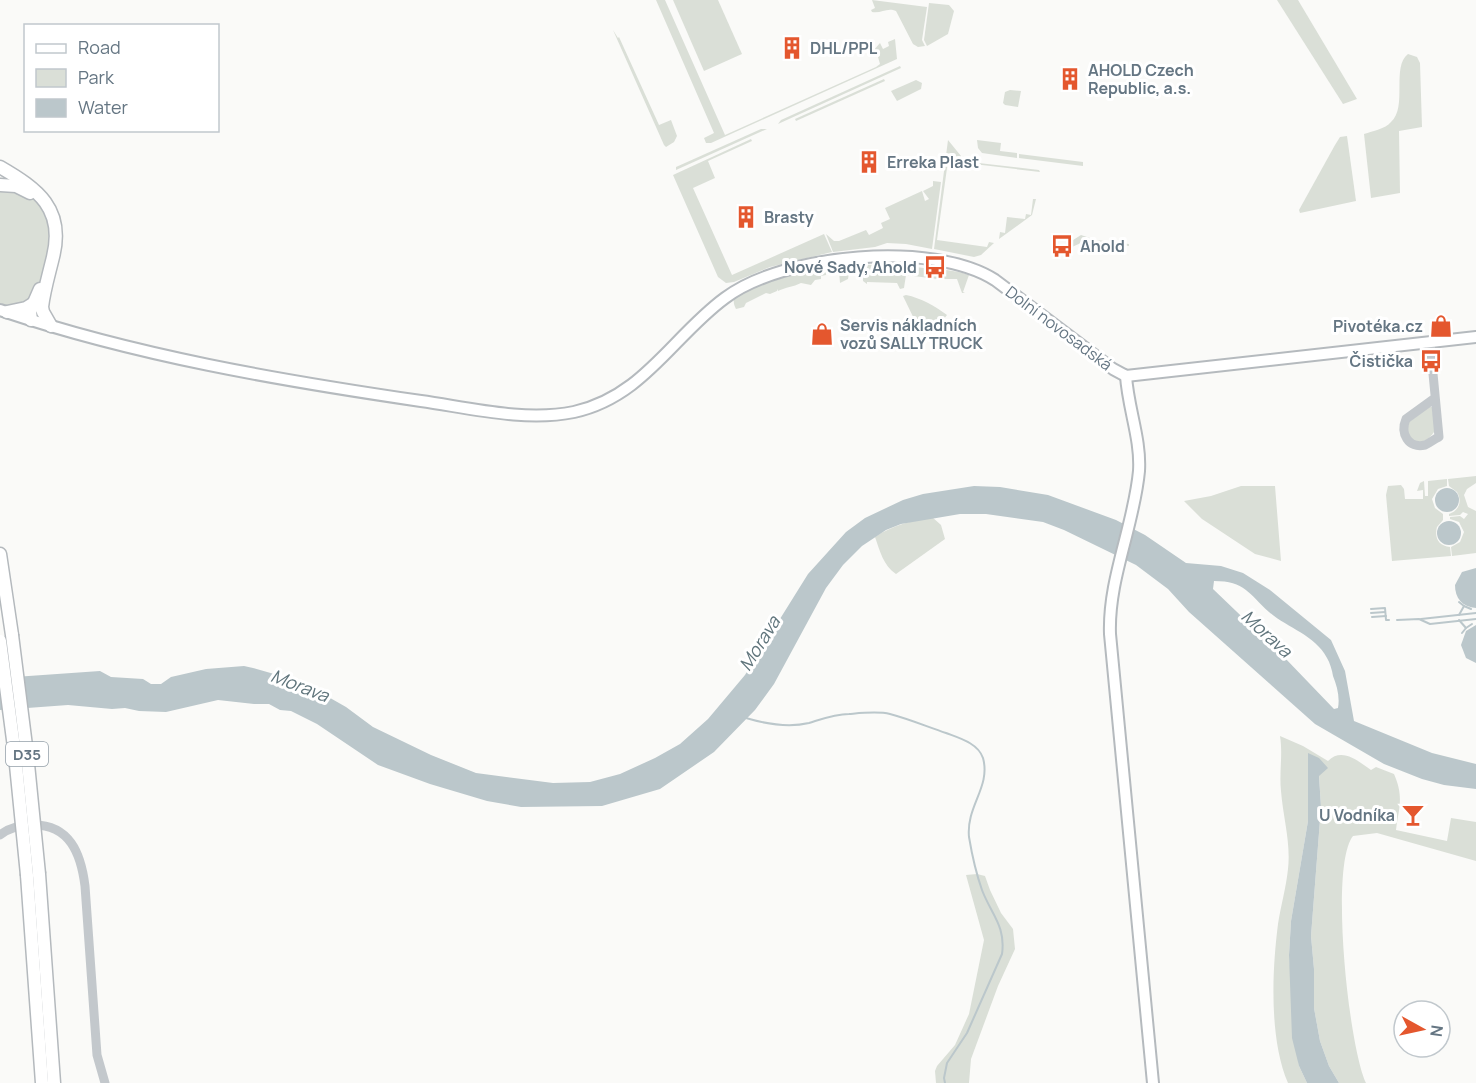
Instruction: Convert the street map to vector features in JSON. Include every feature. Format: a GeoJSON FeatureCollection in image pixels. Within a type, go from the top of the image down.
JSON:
{"type":"FeatureCollection","features":[{"type":"Feature","properties":{"kind":"highway"},"geometry":{"type":"LineString","coordinates":[[0,167],[37,193],[48,205],[54,219],[56,246],[38,302],[51,326]]}},
{"type":"Feature","properties":{"kind":"highway"},"geometry":{"type":"LineString","coordinates":[[0,185],[15,186],[30,193],[42,205],[49,218],[52,244],[38,302],[38,313],[31,320]]}},
{"type":"Feature","properties":{"kind":"highway"},"geometry":{"type":"LineString","coordinates":[[4,311],[26,308],[38,302]]}},
{"type":"Feature","properties":{"kind":"highway","name":"D35"},"geometry":{"type":"LineString","coordinates":[[0,554],[27,754],[42,1083]]}},
{"type":"Feature","properties":{"kind":"highway","name":"D35"},"geometry":{"type":"LineString","coordinates":[[0,641],[33,874],[54,1083]]}},
{"type":"Feature","properties":{"kind":"main road","name":"Dolní novosadská"},"geometry":{"type":"LineString","coordinates":[[4,311],[164,357],[265,377],[500,412],[548,414],[568,413],[591,407],[626,389],[655,366],[724,298],[747,285],[828,261],[885,256],[917,257],[971,267],[989,276],[1115,371],[1126,376],[1476,337]]}},
{"type":"Feature","properties":{"kind":"main road"},"geometry":{"type":"LineString","coordinates":[[1126,376],[1139,458],[1133,504],[1110,619],[1153,1083]]}},
{"type":"Feature","properties":{"kind":"street"},"geometry":{"type":"LineString","coordinates":[[1430,342],[1435,398],[1438,437],[1426,444],[1412,444],[1404,436],[1404,422],[1435,398]]}},
{"type":"Feature","properties":{"kind":"street"},"geometry":{"type":"LineString","coordinates":[[0,835],[14,827],[43,825],[59,832],[76,850],[83,870],[85,886],[97,1055],[105,1083]]}},
{"type":"Feature","properties":{"kind":"green space"},"geometry":{"type":"Polygon","coordinates":[[[656,0],[665,0],[725,135],[876,67],[880,64],[878,57],[880,55],[878,51],[873,53],[873,51],[880,43],[883,49],[889,46],[888,42],[895,39],[897,59],[711,143],[706,143],[704,138],[714,133],[656,0]]]}},
{"type":"Feature","properties":{"kind":"green space"},"geometry":{"type":"Polygon","coordinates":[[[673,0],[718,0],[742,54],[704,71],[673,0]]]}},
{"type":"Feature","properties":{"kind":"green space"},"geometry":{"type":"Polygon","coordinates":[[[872,0],[927,7],[922,40],[925,46],[918,47],[913,44],[896,11],[872,12],[871,10],[875,8],[872,0]]]}},
{"type":"Feature","properties":{"kind":"green space"},"geometry":{"type":"Polygon","coordinates":[[[1277,0],[1298,0],[1357,99],[1343,104],[1277,0]]]}},
{"type":"Feature","properties":{"kind":"green space"},"geometry":{"type":"Polygon","coordinates":[[[929,3],[949,5],[954,11],[948,34],[927,46],[924,40],[929,3]]]}},
{"type":"Feature","properties":{"kind":"green space"},"geometry":{"type":"Polygon","coordinates":[[[613,30],[619,37],[659,125],[671,120],[677,136],[674,142],[666,147],[664,145],[613,30]]]}},
{"type":"Feature","properties":{"kind":"green space"},"geometry":{"type":"Polygon","coordinates":[[[1408,54],[1417,57],[1420,63],[1422,127],[1399,131],[1400,193],[1371,198],[1364,134],[1386,126],[1396,115],[1401,68],[1408,54]]]}},
{"type":"Feature","properties":{"kind":"green space"},"geometry":{"type":"Polygon","coordinates":[[[900,66],[901,68],[778,124],[781,120],[900,66]]]}},
{"type":"Feature","properties":{"kind":"green space"},"geometry":{"type":"Polygon","coordinates":[[[884,79],[885,81],[796,121],[795,119],[884,79]]]}},
{"type":"Feature","properties":{"kind":"green space"},"geometry":{"type":"Polygon","coordinates":[[[916,80],[922,83],[921,89],[897,101],[891,91],[916,80]]]}},
{"type":"Feature","properties":{"kind":"green space"},"geometry":{"type":"Polygon","coordinates":[[[1021,91],[1018,107],[1003,103],[1005,92],[1021,91]]]}},
{"type":"Feature","properties":{"kind":"green space"},"geometry":{"type":"Polygon","coordinates":[[[761,129],[767,129],[676,170],[676,167],[761,129]]]}},
{"type":"Feature","properties":{"kind":"green space"},"geometry":{"type":"Polygon","coordinates":[[[1347,136],[1356,201],[1300,213],[1299,210],[1335,145],[1340,137],[1347,136]]]}},
{"type":"Feature","properties":{"kind":"green space"},"geometry":{"type":"Polygon","coordinates":[[[751,139],[752,141],[708,161],[715,178],[693,188],[732,275],[824,234],[832,252],[770,267],[726,283],[718,277],[673,175],[751,139]]]}},
{"type":"Feature","properties":{"kind":"green space"},"geometry":{"type":"Polygon","coordinates":[[[948,140],[961,156],[961,161],[1039,170],[1040,172],[948,161],[937,240],[987,247],[989,242],[994,243],[981,255],[974,257],[934,249],[948,140]]]}},
{"type":"Feature","properties":{"kind":"green space"},"geometry":{"type":"Polygon","coordinates":[[[977,140],[1001,143],[1000,151],[1017,153],[1017,158],[982,153],[978,148],[977,140]]]}},
{"type":"Feature","properties":{"kind":"green space"},"geometry":{"type":"Polygon","coordinates":[[[1019,154],[1083,162],[1083,166],[1019,158],[1019,154]]]}},
{"type":"Feature","properties":{"kind":"green space"},"geometry":{"type":"Polygon","coordinates":[[[933,181],[941,182],[932,249],[887,243],[875,247],[833,252],[826,234],[834,241],[866,230],[869,235],[883,228],[881,223],[890,219],[885,208],[922,191],[925,201],[929,199],[923,191],[933,186],[933,181]]]}},
{"type":"Feature","properties":{"kind":"green space"},"geometry":{"type":"Polygon","coordinates":[[[0,189],[22,193],[36,202],[45,215],[49,231],[45,268],[31,303],[10,307],[0,303],[0,189]]]}},
{"type":"Feature","properties":{"kind":"green space"},"geometry":{"type":"Polygon","coordinates":[[[1033,199],[1036,199],[1032,215],[999,239],[1000,232],[1005,233],[1007,217],[1025,219],[1026,214],[1031,215],[1033,199]]]}},
{"type":"Feature","properties":{"kind":"green space"},"geometry":{"type":"Polygon","coordinates":[[[1081,235],[1096,240],[1129,244],[1129,246],[1083,242],[1061,252],[1059,249],[1081,235]]]}},
{"type":"Feature","properties":{"kind":"green space"},"geometry":{"type":"Polygon","coordinates":[[[903,264],[969,275],[963,292],[965,293],[962,293],[957,279],[906,275],[904,288],[900,289],[897,283],[867,282],[867,284],[863,281],[863,265],[903,264]]]}},
{"type":"Feature","properties":{"kind":"green space"},"geometry":{"type":"Polygon","coordinates":[[[840,265],[849,273],[848,279],[840,283],[839,271],[826,273],[811,285],[801,283],[778,291],[777,289],[736,309],[734,300],[751,289],[783,278],[840,265]]]}},
{"type":"Feature","properties":{"kind":"green space"},"geometry":{"type":"Polygon","coordinates":[[[903,296],[928,303],[947,315],[928,339],[922,332],[928,329],[926,325],[918,327],[903,296]]]}},
{"type":"Feature","properties":{"kind":"green space"},"geometry":{"type":"Polygon","coordinates":[[[1432,407],[1434,432],[1420,443],[1410,439],[1407,425],[1432,407]]]}},
{"type":"Feature","properties":{"kind":"green space"},"geometry":{"type":"Polygon","coordinates":[[[1476,476],[1476,483],[1467,489],[1464,495],[1468,507],[1476,511],[1476,553],[1452,556],[1451,547],[1460,542],[1464,532],[1459,522],[1450,517],[1460,516],[1464,519],[1468,514],[1463,512],[1460,515],[1449,516],[1458,508],[1460,502],[1457,492],[1449,486],[1448,479],[1476,476]]]}},
{"type":"Feature","properties":{"kind":"green space"},"geometry":{"type":"Polygon","coordinates":[[[1447,479],[1447,486],[1438,489],[1432,499],[1435,508],[1443,514],[1443,520],[1436,531],[1437,538],[1440,543],[1450,547],[1451,556],[1392,561],[1386,495],[1388,486],[1401,485],[1405,499],[1423,499],[1423,490],[1417,491],[1420,483],[1424,481],[1425,496],[1428,496],[1428,481],[1447,479]]]}},
{"type":"Feature","properties":{"kind":"green space"},"geometry":{"type":"Polygon","coordinates":[[[1241,486],[1275,486],[1281,561],[1255,554],[1202,519],[1184,501],[1211,496],[1241,486]]]}},
{"type":"Feature","properties":{"kind":"green space"},"geometry":{"type":"Polygon","coordinates":[[[932,517],[941,525],[945,539],[896,574],[885,562],[875,537],[902,524],[932,517]]]}},
{"type":"Feature","properties":{"kind":"green space"},"geometry":{"type":"Polygon","coordinates":[[[1280,736],[1328,761],[1333,757],[1344,755],[1371,770],[1376,767],[1394,774],[1400,796],[1396,830],[1447,841],[1451,818],[1476,822],[1476,861],[1377,833],[1353,836],[1346,854],[1343,882],[1344,958],[1353,1034],[1366,1083],[1339,1083],[1329,1066],[1320,1041],[1314,1008],[1311,936],[1321,807],[1319,775],[1308,754],[1308,821],[1291,921],[1289,955],[1299,1066],[1307,1083],[1288,1083],[1282,1065],[1275,1026],[1274,962],[1289,859],[1282,801],[1280,736]]]}},
{"type":"Feature","properties":{"kind":"green space"},"geometry":{"type":"Polygon","coordinates":[[[966,875],[985,876],[1001,913],[1013,929],[1015,949],[998,986],[971,1059],[969,1083],[936,1083],[937,1066],[955,1045],[969,1014],[984,940],[966,875]]]}},
{"type":"Feature","properties":{"kind":"water","name":"Morava"},"geometry":{"type":"Polygon","coordinates":[[[974,486],[1000,487],[1048,495],[1116,520],[1145,535],[1186,563],[1221,566],[1243,573],[1270,590],[1331,640],[1345,671],[1354,721],[1432,753],[1476,764],[1476,789],[1444,785],[1384,764],[1315,724],[1189,612],[1168,589],[1136,565],[1043,522],[986,514],[960,514],[901,524],[886,530],[862,546],[843,565],[826,588],[774,684],[755,710],[714,752],[660,789],[602,806],[521,807],[487,801],[430,784],[378,765],[317,724],[291,711],[280,710],[269,704],[218,700],[166,712],[68,705],[0,710],[0,678],[100,671],[111,677],[143,679],[151,684],[161,684],[171,677],[206,669],[244,666],[302,682],[346,707],[373,727],[431,755],[476,773],[553,783],[590,782],[620,774],[680,744],[708,719],[745,675],[808,574],[846,532],[865,518],[903,500],[923,494],[974,486]],[[1214,581],[1213,589],[1334,709],[1338,708],[1337,688],[1329,662],[1322,650],[1308,638],[1276,618],[1246,590],[1233,583],[1214,581]]]}},
{"type":"Feature","properties":{"kind":"water"},"geometry":{"type":"Polygon","coordinates":[[[1447,488],[1456,491],[1459,500],[1456,509],[1447,512],[1438,509],[1435,500],[1438,491],[1447,488]]]}},
{"type":"Feature","properties":{"kind":"water"},"geometry":{"type":"Polygon","coordinates":[[[1449,521],[1458,524],[1461,533],[1458,542],[1449,545],[1440,542],[1437,533],[1440,524],[1449,521]]]}},
{"type":"Feature","properties":{"kind":"water"},"geometry":{"type":"Polygon","coordinates":[[[1476,568],[1476,608],[1460,601],[1455,585],[1462,572],[1476,568]]]}},
{"type":"Feature","properties":{"kind":"water"},"geometry":{"type":"Polygon","coordinates":[[[1476,625],[1476,663],[1466,658],[1461,645],[1466,631],[1476,625]]]}},
{"type":"Feature","properties":{"kind":"water"},"geometry":{"type":"Polygon","coordinates":[[[1308,753],[1319,758],[1328,768],[1319,776],[1321,807],[1311,936],[1314,1008],[1320,1041],[1329,1066],[1339,1083],[1307,1083],[1299,1066],[1292,1038],[1289,955],[1291,921],[1308,821],[1308,753]]]}},
{"type":"Feature","properties":{"kind":"waterway"},"geometry":{"type":"LineString","coordinates":[[1459,602],[1464,606]]}},
{"type":"Feature","properties":{"kind":"waterway"},"geometry":{"type":"LineString","coordinates":[[1459,615],[1464,606],[1471,609]]}},
{"type":"Feature","properties":{"kind":"waterway"},"geometry":{"type":"LineString","coordinates":[[1371,609],[1385,608],[1386,620],[1389,620]]}},
{"type":"Feature","properties":{"kind":"waterway"},"geometry":{"type":"LineString","coordinates":[[1371,613],[1385,612]]}},
{"type":"Feature","properties":{"kind":"waterway"},"geometry":{"type":"LineString","coordinates":[[1421,619],[1476,613]]}},
{"type":"Feature","properties":{"kind":"waterway"},"geometry":{"type":"LineString","coordinates":[[1372,617],[1386,616]]}},
{"type":"Feature","properties":{"kind":"waterway"},"geometry":{"type":"LineString","coordinates":[[1397,620],[1419,619],[1430,624],[1476,619]]}},
{"type":"Feature","properties":{"kind":"waterway"},"geometry":{"type":"LineString","coordinates":[[1459,620],[1466,628],[1472,624]]}},
{"type":"Feature","properties":{"kind":"waterway"},"geometry":{"type":"LineString","coordinates":[[1462,633],[1466,628]]}},
{"type":"Feature","properties":{"kind":"waterway"},"geometry":{"type":"LineString","coordinates":[[746,718],[769,724],[793,725],[839,715],[885,713],[962,739],[981,753],[985,768],[984,778],[971,816],[969,837],[982,890],[1000,928],[1002,954],[967,1033],[947,1063],[945,1083]]}},
{"type":"Feature","properties":{"kind":"place","name":"DHL/PPL"},"geometry":{"type":"Point","coordinates":[792,48]}},
{"type":"Feature","properties":{"kind":"place","name":"AHOLD Czech Republic, a.s."},"geometry":{"type":"Point","coordinates":[1070,79]}},
{"type":"Feature","properties":{"kind":"place","name":"Erreka Plast"},"geometry":{"type":"Point","coordinates":[869,162]}},
{"type":"Feature","properties":{"kind":"place","name":"Brasty"},"geometry":{"type":"Point","coordinates":[746,217]}},
{"type":"Feature","properties":{"kind":"place","name":"Ahold"},"geometry":{"type":"Point","coordinates":[1062,246]}},
{"type":"Feature","properties":{"kind":"place","name":"Nové Sady, Ahold"},"geometry":{"type":"Point","coordinates":[935,267]}},
{"type":"Feature","properties":{"kind":"place","name":"Pivotéka.cz"},"geometry":{"type":"Point","coordinates":[1441,326]}},
{"type":"Feature","properties":{"kind":"place","name":"Servis nákladních vozů SALLY TRUCK"},"geometry":{"type":"Point","coordinates":[822,334]}},
{"type":"Feature","properties":{"kind":"place","name":"Čistička"},"geometry":{"type":"Point","coordinates":[1431,361]}},
{"type":"Feature","properties":{"kind":"place","name":"U Vodníka"},"geometry":{"type":"Point","coordinates":[1413,815]}}]}
